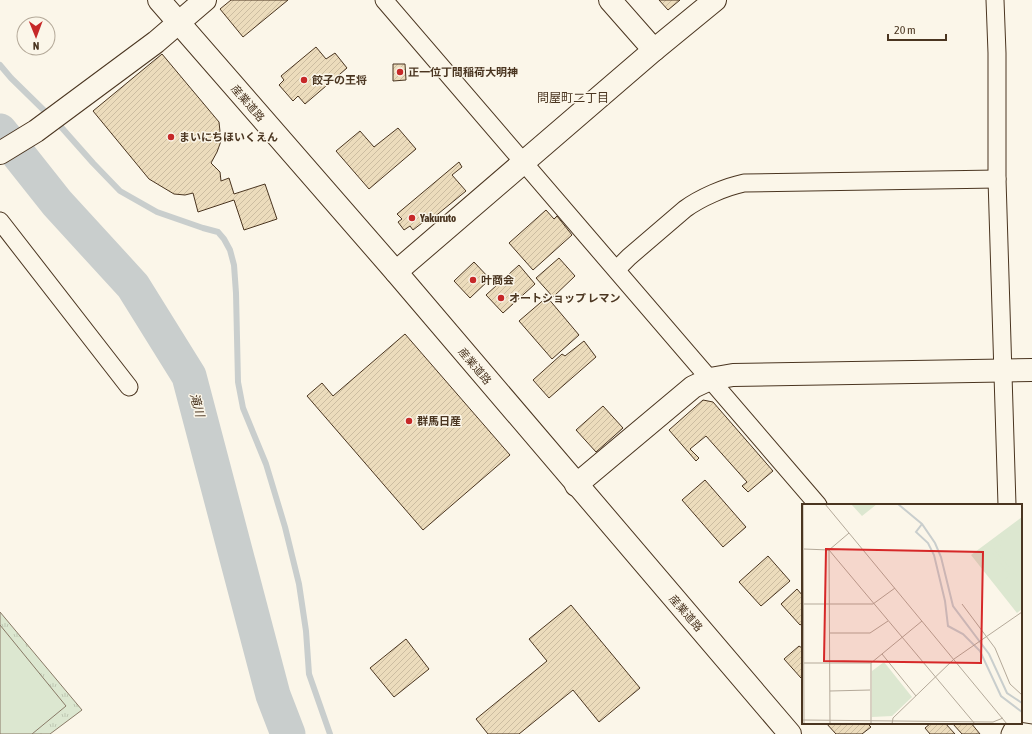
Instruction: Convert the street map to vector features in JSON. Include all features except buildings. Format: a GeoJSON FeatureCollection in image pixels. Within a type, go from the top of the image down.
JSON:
{"type":"FeatureCollection","features":[{"type":"Feature","properties":{"kind":"street","name":"産業道路"},"geometry":{"type":"LineString","coordinates":[[159,0],[396,272],[576,485],[790,734]]}},
{"type":"Feature","properties":{"kind":"street"},"geometry":{"type":"LineString","coordinates":[[0,153],[36,131],[156,42],[205,0]]}},
{"type":"Feature","properties":{"kind":"street"},"geometry":{"type":"LineString","coordinates":[[384,0],[523,163],[617,269],[817,504]]}},
{"type":"Feature","properties":{"kind":"street"},"geometry":{"type":"LineString","coordinates":[[610,0],[654,50]]}},
{"type":"Feature","properties":{"kind":"street"},"geometry":{"type":"LineString","coordinates":[[396,272],[654,50],[715,0]]}},
{"type":"Feature","properties":{"kind":"street"},"geometry":{"type":"LineString","coordinates":[[995,0],[997,53],[997,179],[1007,504]]}},
{"type":"Feature","properties":{"kind":"street"},"geometry":{"type":"LineString","coordinates":[[617,269],[693,203],[735,185],[744,183],[997,179]]}},
{"type":"Feature","properties":{"kind":"street"},"geometry":{"type":"LineString","coordinates":[[0,221],[129,388]]}},
{"type":"Feature","properties":{"kind":"street"},"geometry":{"type":"LineString","coordinates":[[576,485],[693,387],[710,379],[733,375],[1032,370]]}},
{"type":"Feature","properties":{"kind":"street"},"geometry":{"type":"LineString","coordinates":[[1010,728],[1032,733]]}},
{"type":"Feature","properties":{"kind":"green space"},"geometry":{"type":"Polygon","coordinates":[[[0,612],[82,710],[50,734],[0,734],[0,612]]]}},
{"type":"Feature","properties":{"kind":"green space"},"geometry":{"type":"Polygon","coordinates":[[[0,625],[66,706],[32,734],[0,734],[0,625]]]}},
{"type":"Feature","properties":{"kind":"waterway"},"geometry":{"type":"LineString","coordinates":[[0,65],[11,78],[62,128],[120,191],[157,212],[218,232],[230,250],[234,265],[236,293],[238,382],[243,408],[266,464],[285,527],[299,584],[306,631],[309,674],[330,734]]}},
{"type":"Feature","properties":{"kind":"waterway","name":"滝川"},"geometry":{"type":"LineString","coordinates":[[0,131],[57,203],[133,286],[189,376],[273,695],[288,734]]}},
{"type":"Feature","properties":{"kind":"place","name":"正一位丁間稲荷大明神"},"geometry":{"type":"Point","coordinates":[400,72]}},
{"type":"Feature","properties":{"kind":"place","name":"餃子の王将"},"geometry":{"type":"Point","coordinates":[304,80]}},
{"type":"Feature","properties":{"kind":"place","name":"まいにちほいくえん"},"geometry":{"type":"Point","coordinates":[171,137]}},
{"type":"Feature","properties":{"kind":"place","name":"Yakuruto"},"geometry":{"type":"Point","coordinates":[412,218]}},
{"type":"Feature","properties":{"kind":"place","name":"叶商会"},"geometry":{"type":"Point","coordinates":[473,280]}},
{"type":"Feature","properties":{"kind":"place","name":"オートショップ レマン"},"geometry":{"type":"Point","coordinates":[501,298]}},
{"type":"Feature","properties":{"kind":"place","name":"群馬日産"},"geometry":{"type":"Point","coordinates":[409,421]}},
{"type":"Feature","properties":{"kind":"district","name":"問屋町二丁目"},"geometry":{"type":"Point","coordinates":[573,98]}}]}
